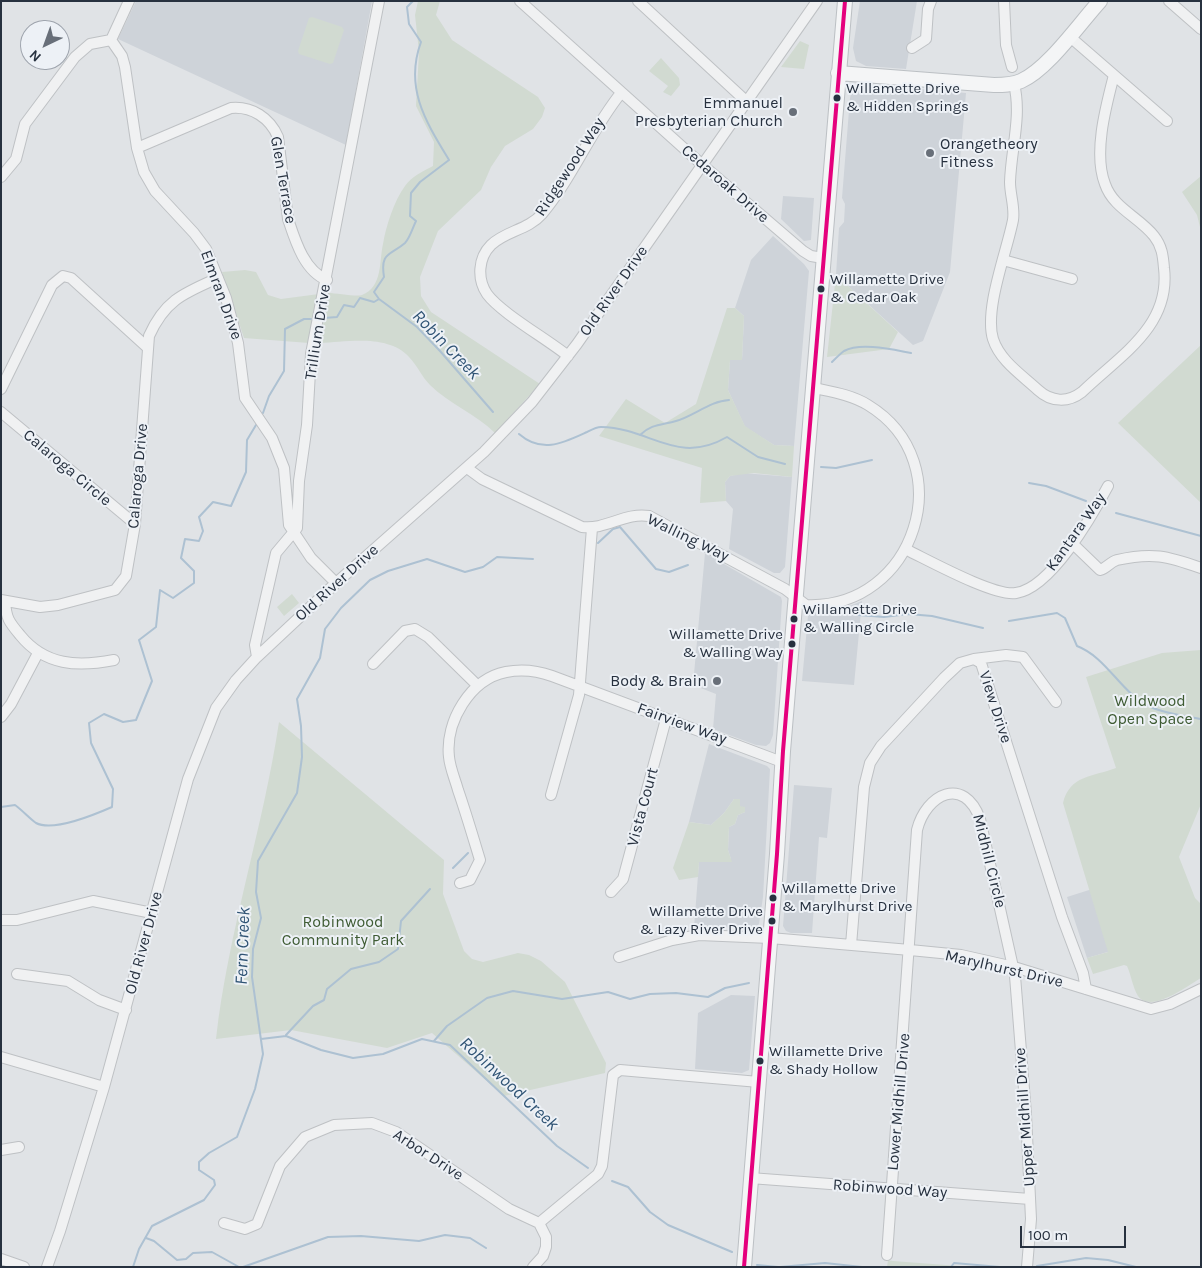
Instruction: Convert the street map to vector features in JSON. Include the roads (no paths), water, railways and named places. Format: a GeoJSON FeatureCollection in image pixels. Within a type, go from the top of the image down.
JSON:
{"type":"FeatureCollection","features":[{"type":"Feature","properties":{"kind":"main road"},"geometry":{"type":"LineString","coordinates":[[744,1267],[782,762],[845,1]]}},
{"type":"Feature","properties":{"kind":"main road"},"geometry":{"type":"LineString","coordinates":[[838,73],[994,85],[1014,84],[1037,71],[1098,2]]}},
{"type":"Feature","properties":{"kind":"street"},"geometry":{"type":"LineString","coordinates":[[1,177],[16,159],[25,124],[75,57],[90,44],[110,40],[129,1]]}},
{"type":"Feature","properties":{"kind":"street","name":"Trillium Drive"},"geometry":{"type":"LineString","coordinates":[[257,657],[255,645],[276,553],[297,528],[299,481],[307,425],[312,354],[379,1]]}},
{"type":"Feature","properties":{"kind":"street","name":"Cedaroak Drive"},"geometry":{"type":"LineString","coordinates":[[520,1],[621,93],[803,251],[811,256],[823,258]]}},
{"type":"Feature","properties":{"kind":"street"},"geometry":{"type":"LineString","coordinates":[[638,1],[747,102]]}},
{"type":"Feature","properties":{"kind":"street","name":"Old River Drive"},"geometry":{"type":"LineString","coordinates":[[46,1267],[60,1231],[104,1087],[188,779],[213,714],[226,693],[257,657],[467,468],[532,402],[568,356],[817,1]]}},
{"type":"Feature","properties":{"kind":"street"},"geometry":{"type":"LineString","coordinates":[[912,48],[926,39],[928,9],[931,1]]}},
{"type":"Feature","properties":{"kind":"street"},"geometry":{"type":"LineString","coordinates":[[1004,1],[1006,45],[1012,67]]}},
{"type":"Feature","properties":{"kind":"street"},"geometry":{"type":"LineString","coordinates":[[1169,1],[1201,29]]}},
{"type":"Feature","properties":{"kind":"street"},"geometry":{"type":"LineString","coordinates":[[1069,36],[1167,121]]}},
{"type":"Feature","properties":{"kind":"street","name":"Elmran Drive"},"geometry":{"type":"LineString","coordinates":[[110,40],[119,50],[125,66],[137,148],[142,167],[151,186],[199,238],[206,249],[218,278],[238,342],[245,398],[272,438],[284,468],[288,517],[293,532],[314,562],[336,584]]}},
{"type":"Feature","properties":{"kind":"street"},"geometry":{"type":"LineString","coordinates":[[1014,84],[1018,102],[1010,182],[1014,216],[994,305],[993,340],[1008,363],[1042,394],[1052,399],[1068,400],[1082,392],[1136,342],[1156,318],[1160,309],[1165,278],[1161,248],[1148,230],[1114,200],[1106,188],[1102,176],[1103,120],[1114,75]]}},
{"type":"Feature","properties":{"kind":"street","name":"Ridgewood Way"},"geometry":{"type":"LineString","coordinates":[[568,356],[492,299],[482,283],[481,265],[485,253],[493,243],[523,228],[543,213],[604,116],[621,93]]}},
{"type":"Feature","properties":{"kind":"street","name":"Glen Terrace"},"geometry":{"type":"LineString","coordinates":[[137,148],[231,108],[242,107],[264,117],[272,125],[278,137],[288,219],[292,231],[310,267],[317,276],[327,280]]}},
{"type":"Feature","properties":{"kind":"street"},"geometry":{"type":"LineString","coordinates":[[1003,260],[1072,279]]}},
{"type":"Feature","properties":{"kind":"street"},"geometry":{"type":"LineString","coordinates":[[1,389],[52,285],[63,276],[71,278],[148,348]]}},
{"type":"Feature","properties":{"kind":"street","name":"Calaroga Drive"},"geometry":{"type":"LineString","coordinates":[[3,601],[48,607],[115,590],[126,576],[134,524],[149,336],[156,321],[168,305],[187,292],[218,278]]}},
{"type":"Feature","properties":{"kind":"street"},"geometry":{"type":"LineString","coordinates":[[814,388],[838,393],[870,406],[892,425],[907,447],[917,472],[919,495],[916,520],[907,550]]}},
{"type":"Feature","properties":{"kind":"street","name":"Calaroga Circle"},"geometry":{"type":"LineString","coordinates":[[1,412],[134,524]]}},
{"type":"Feature","properties":{"kind":"street"},"geometry":{"type":"LineString","coordinates":[[467,468],[482,479],[570,522],[592,528],[579,698],[551,795]]}},
{"type":"Feature","properties":{"kind":"street","name":"Kantara Way"},"geometry":{"type":"LineString","coordinates":[[907,550],[992,589],[1015,594],[1031,588],[1045,576],[1072,543],[1108,486]]}},
{"type":"Feature","properties":{"kind":"street","name":"Walling Way"},"geometry":{"type":"LineString","coordinates":[[592,528],[626,516],[649,516],[785,589],[806,605],[838,602],[860,594],[886,576],[907,550]]}},
{"type":"Feature","properties":{"kind":"street"},"geometry":{"type":"LineString","coordinates":[[1072,543],[1100,570],[1114,560],[1153,555],[1201,568]]}},
{"type":"Feature","properties":{"kind":"street"},"geometry":{"type":"LineString","coordinates":[[3,601],[6,617],[27,644],[38,653],[77,665],[114,660]]}},
{"type":"Feature","properties":{"kind":"street"},"geometry":{"type":"LineString","coordinates":[[373,664],[405,631],[415,628],[424,634],[478,686]]}},
{"type":"Feature","properties":{"kind":"street"},"geometry":{"type":"LineString","coordinates":[[1,717],[11,704],[38,653]]}},
{"type":"Feature","properties":{"kind":"street"},"geometry":{"type":"LineString","coordinates":[[974,659],[1006,655],[1023,657],[1056,702]]}},
{"type":"Feature","properties":{"kind":"street","name":"View Drive"},"geometry":{"type":"LineString","coordinates":[[851,945],[864,788],[870,763],[881,746],[944,678],[960,663],[974,659],[981,663],[1062,918],[1083,973],[1086,989]]}},
{"type":"Feature","properties":{"kind":"street","name":"Fairview Way"},"geometry":{"type":"LineString","coordinates":[[460,883],[470,880],[480,860],[449,759],[448,748],[458,712],[478,686],[500,674],[517,671],[546,674],[782,762]]}},
{"type":"Feature","properties":{"kind":"street","name":"Vista Court"},"geometry":{"type":"LineString","coordinates":[[611,892],[624,879],[666,718]]}},
{"type":"Feature","properties":{"kind":"street","name":"Midhill Circle"},"geometry":{"type":"LineString","coordinates":[[910,950],[917,830],[920,818],[929,804],[936,798],[944,794],[957,794],[971,802],[980,818],[1014,967]]}},
{"type":"Feature","properties":{"kind":"street"},"geometry":{"type":"LineString","coordinates":[[1,920],[17,920],[93,901],[152,912]]}},
{"type":"Feature","properties":{"kind":"street","name":"Marylhurst Drive"},"geometry":{"type":"LineString","coordinates":[[619,957],[672,940],[697,935],[770,938],[962,955],[1014,967],[1151,1009],[1170,1004],[1201,988]]}},
{"type":"Feature","properties":{"kind":"street","name":"Lower Midhill Drive"},"geometry":{"type":"LineString","coordinates":[[887,1254],[903,1064],[910,950]]}},
{"type":"Feature","properties":{"kind":"street","name":"Upper Midhill Drive"},"geometry":{"type":"LineString","coordinates":[[1014,967],[1026,1114],[1031,1219],[1027,1267]]}},
{"type":"Feature","properties":{"kind":"street"},"geometry":{"type":"LineString","coordinates":[[17,974],[68,982],[99,1000],[126,1010]]}},
{"type":"Feature","properties":{"kind":"street"},"geometry":{"type":"LineString","coordinates":[[1,1056],[104,1087]]}},
{"type":"Feature","properties":{"kind":"street"},"geometry":{"type":"LineString","coordinates":[[533,1267],[543,1256],[546,1247],[546,1237],[539,1223],[598,1174],[602,1166],[613,1075],[620,1070],[759,1082]]}},
{"type":"Feature","properties":{"kind":"street","name":"Arbor Drive"},"geometry":{"type":"LineString","coordinates":[[224,1223],[245,1229],[257,1224],[280,1166],[305,1137],[334,1125],[362,1123],[383,1126],[396,1132],[510,1209],[539,1223]]}},
{"type":"Feature","properties":{"kind":"street"},"geometry":{"type":"LineString","coordinates":[[1,1150],[19,1147]]}},
{"type":"Feature","properties":{"kind":"street","name":"Robinwood Way"},"geometry":{"type":"LineString","coordinates":[[750,1178],[1030,1199]]}},
{"type":"Feature","properties":{"kind":"street"},"geometry":{"type":"LineString","coordinates":[[1,1259],[24,1267]]}},
{"type":"Feature","properties":{"kind":"waterway"},"geometry":{"type":"LineString","coordinates":[[324,318],[337,317],[344,305],[354,307],[360,298],[374,302],[379,299],[374,292],[384,277],[383,263],[387,256],[407,241],[416,221],[410,216],[411,193],[420,182],[449,160],[426,118],[416,90],[416,59],[421,42],[409,24],[407,7],[413,1]]}},
{"type":"Feature","properties":{"kind":"waterway","name":"Robin Creek"},"geometry":{"type":"LineString","coordinates":[[379,299],[417,327],[493,412]]}},
{"type":"Feature","properties":{"kind":"waterway"},"geometry":{"type":"LineString","coordinates":[[263,413],[269,396],[284,371],[285,329],[304,319],[311,319]]}},
{"type":"Feature","properties":{"kind":"waterway"},"geometry":{"type":"LineString","coordinates":[[832,362],[844,351],[859,347],[911,353]]}},
{"type":"Feature","properties":{"kind":"waterway"},"geometry":{"type":"LineString","coordinates":[[640,435],[653,427],[683,419],[715,403],[729,400]]}},
{"type":"Feature","properties":{"kind":"waterway"},"geometry":{"type":"LineString","coordinates":[[1,807],[15,805],[36,823],[43,825],[63,824],[112,807],[113,789],[91,743],[89,723],[104,714],[123,722],[136,720],[152,681],[139,640],[156,627],[160,590],[173,598],[194,583],[194,571],[181,558],[185,539],[199,541],[203,531],[199,517],[213,502],[231,506],[246,472],[247,440],[256,425]]}},
{"type":"Feature","properties":{"kind":"waterway","name":"Robin Creek"},"geometry":{"type":"LineString","coordinates":[[519,434],[536,444],[553,445],[601,427],[635,433],[678,447],[693,448],[709,445],[727,437],[758,457],[785,464]]}},
{"type":"Feature","properties":{"kind":"waterway","name":"Robin Creek"},"geometry":{"type":"LineString","coordinates":[[821,467],[836,468],[872,460]]}},
{"type":"Feature","properties":{"kind":"waterway","name":"Robin Creek"},"geometry":{"type":"LineString","coordinates":[[1029,483],[1046,486],[1086,501]]}},
{"type":"Feature","properties":{"kind":"waterway","name":"Robin Creek"},"geometry":{"type":"LineString","coordinates":[[1116,513],[1201,536]]}},
{"type":"Feature","properties":{"kind":"waterway","name":"Fern Creek"},"geometry":{"type":"LineString","coordinates":[[598,543],[613,529],[620,527],[656,569],[669,572],[688,565]]}},
{"type":"Feature","properties":{"kind":"waterway","name":"Fern Creek"},"geometry":{"type":"LineString","coordinates":[[133,1267],[139,1249],[152,1226],[204,1200],[215,1185],[214,1180],[199,1170],[199,1162],[209,1153],[237,1137],[255,1089],[263,1054],[252,977],[253,949],[261,918],[256,892],[258,861],[297,793],[302,757],[301,726],[297,699],[320,658],[325,629],[341,608],[370,580],[388,571],[427,559],[465,572],[483,567],[497,557],[533,559]]}},
{"type":"Feature","properties":{"kind":"waterway","name":"Fern Creek"},"geometry":{"type":"LineString","coordinates":[[1009,621],[1057,613],[1065,618],[1077,646],[1097,659],[1140,701],[1163,711],[1201,719]]}},
{"type":"Feature","properties":{"kind":"waterway","name":"Fern Creek"},"geometry":{"type":"LineString","coordinates":[[859,615],[884,617],[908,614],[932,616],[983,628]]}},
{"type":"Feature","properties":{"kind":"waterway"},"geometry":{"type":"LineString","coordinates":[[453,868],[468,853]]}},
{"type":"Feature","properties":{"kind":"waterway"},"geometry":{"type":"LineString","coordinates":[[286,1035],[313,1006],[324,1000],[327,989],[351,969],[379,962],[398,949],[401,921],[430,889]]}},
{"type":"Feature","properties":{"kind":"waterway"},"geometry":{"type":"LineString","coordinates":[[434,1041],[447,1026],[487,998],[513,991],[562,999],[608,992],[630,999],[650,994],[676,993],[708,997],[725,988],[749,983]]}},
{"type":"Feature","properties":{"kind":"waterway","name":"Robinwood Creek"},"geometry":{"type":"LineString","coordinates":[[261,1039],[286,1036],[321,1050],[353,1058],[383,1054],[422,1039],[450,1045],[557,1146],[588,1168]]}},
{"type":"Feature","properties":{"kind":"waterway","name":"Robinwood Creek"},"geometry":{"type":"LineString","coordinates":[[612,1181],[628,1187],[650,1212],[668,1225],[732,1252]]}},
{"type":"Feature","properties":{"kind":"waterway"},"geometry":{"type":"LineString","coordinates":[[243,1267],[328,1237],[361,1236],[419,1241],[445,1235],[470,1238],[486,1248]]}},
{"type":"Feature","properties":{"kind":"waterway"},"geometry":{"type":"LineString","coordinates":[[146,1238],[154,1241],[177,1260],[186,1259],[193,1253],[212,1252],[239,1267]]}},
{"type":"Feature","properties":{"kind":"waterway","name":"Robinwood Creek"},"geometry":{"type":"LineString","coordinates":[[1037,1266],[1086,1258],[1108,1260],[1136,1267]]}},
{"type":"Feature","properties":{"kind":"waterway","name":"Robinwood Creek"},"geometry":{"type":"LineString","coordinates":[[780,1267],[825,1263],[862,1267]]}},
{"type":"Feature","properties":{"kind":"waterway","name":"Robinwood Creek"},"geometry":{"type":"LineString","coordinates":[[951,1267],[954,1263],[1000,1267]]}},
{"type":"Feature","properties":{"kind":"waterway","name":"Robinwood Creek"},"geometry":{"type":"LineString","coordinates":[[757,1265],[778,1267]]}},
{"type":"Feature","properties":{"kind":"place","name":"Willamette Drive & Hidden Springs"},"geometry":{"type":"Point","coordinates":[837,98]}},
{"type":"Feature","properties":{"kind":"place","name":"Emmanuel Presbyterian Church"},"geometry":{"type":"Point","coordinates":[793,112]}},
{"type":"Feature","properties":{"kind":"place","name":"Orangetheory Fitness"},"geometry":{"type":"Point","coordinates":[930,153]}},
{"type":"Feature","properties":{"kind":"place","name":"Willamette Drive & Cedar Oak"},"geometry":{"type":"Point","coordinates":[821,289]}},
{"type":"Feature","properties":{"kind":"place","name":"Willamette Drive & Walling Circle"},"geometry":{"type":"Point","coordinates":[794,619]}},
{"type":"Feature","properties":{"kind":"place","name":"Willamette Drive & Walling Way"},"geometry":{"type":"Point","coordinates":[792,644]}},
{"type":"Feature","properties":{"kind":"place","name":"Body & Brain"},"geometry":{"type":"Point","coordinates":[717,681]}},
{"type":"Feature","properties":{"kind":"place","name":"Willamette Drive & Marylhurst Drive"},"geometry":{"type":"Point","coordinates":[773,898]}},
{"type":"Feature","properties":{"kind":"place","name":"Willamette Drive & Lazy River Drive"},"geometry":{"type":"Point","coordinates":[772,921]}},
{"type":"Feature","properties":{"kind":"place","name":"Willamette Drive & Shady Hollow"},"geometry":{"type":"Point","coordinates":[760,1061]}},
{"type":"Feature","properties":{"kind":"park label","name":"Wildwood Open Space"},"geometry":{"type":"Point","coordinates":[1150,710]}},
{"type":"Feature","properties":{"kind":"park label","name":"Robinwood Community Park"},"geometry":{"type":"Point","coordinates":[343,931]}}]}
